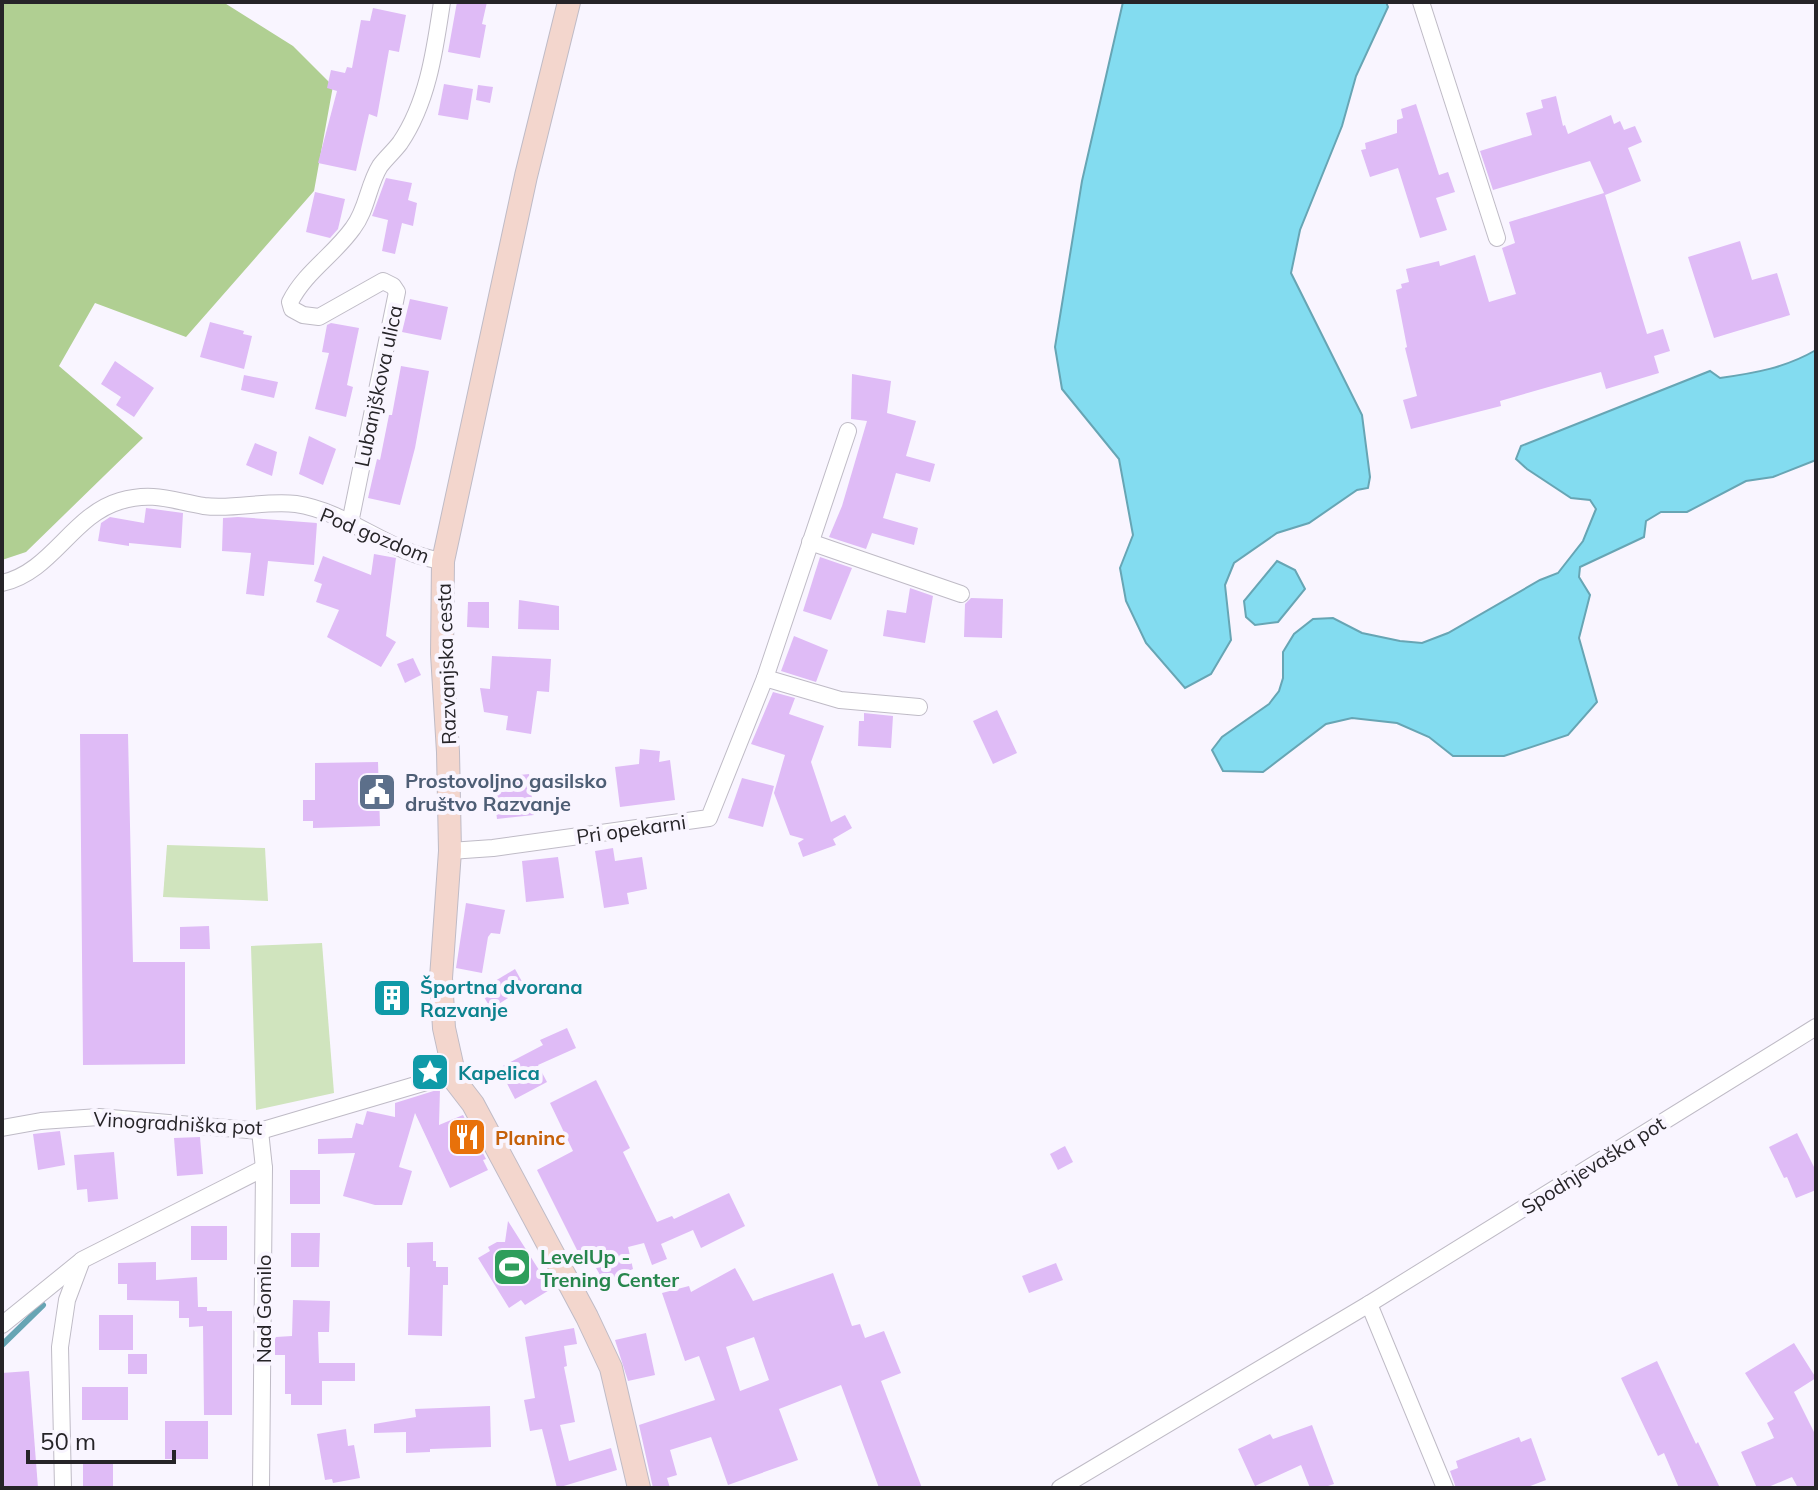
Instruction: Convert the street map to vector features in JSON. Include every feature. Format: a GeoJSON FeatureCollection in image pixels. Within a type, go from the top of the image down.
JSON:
{"type":"FeatureCollection","features":[{"type":"Feature","properties":{"kind":"street","name":"Lubanjškova ulica"},"geometry":{"type":"LineString","coordinates":[[350,523],[397,292],[383,281],[319,317],[303,315],[292,309],[290,302],[299,285],[344,241],[360,219],[379,168],[401,142],[424,92],[432,65],[442,2]]}},
{"type":"Feature","properties":{"kind":"street","name":"Razvanjska cesta"},"geometry":{"type":"LineString","coordinates":[[569,2],[526,176],[443,561],[442,654],[450,851],[441,978],[450,1080],[473,1104],[611,1368],[639,1488]]}},
{"type":"Feature","properties":{"kind":"street"},"geometry":{"type":"LineString","coordinates":[[1421,2],[1497,238]]}},
{"type":"Feature","properties":{"kind":"street","name":"Pri opekarni"},"geometry":{"type":"LineString","coordinates":[[450,851],[493,848],[709,818],[765,678],[848,431]]}},
{"type":"Feature","properties":{"kind":"street","name":"Pod gozdom"},"geometry":{"type":"LineString","coordinates":[[2,583],[18,579],[51,556],[83,523],[106,505],[142,496],[172,497],[206,506],[296,504],[350,523],[390,544],[431,560],[443,561]]}},
{"type":"Feature","properties":{"kind":"street"},"geometry":{"type":"LineString","coordinates":[[810,542],[961,594]]}},
{"type":"Feature","properties":{"kind":"street"},"geometry":{"type":"LineString","coordinates":[[765,678],[840,700],[919,707]]}},
{"type":"Feature","properties":{"kind":"street","name":"Spodnjevaška pot"},"geometry":{"type":"LineString","coordinates":[[1060,1488],[1369,1304],[1816,1027]]}},
{"type":"Feature","properties":{"kind":"street","name":"Vinogradniška pot"},"geometry":{"type":"LineString","coordinates":[[2,1128],[41,1121],[99,1117],[260,1131],[450,1080]]}},
{"type":"Feature","properties":{"kind":"street","name":"Nad Gomilo"},"geometry":{"type":"LineString","coordinates":[[260,1131],[264,1168],[261,1488]]}},
{"type":"Feature","properties":{"kind":"street"},"geometry":{"type":"LineString","coordinates":[[2,1325],[82,1260],[264,1168]]}},
{"type":"Feature","properties":{"kind":"street"},"geometry":{"type":"LineString","coordinates":[[63,1488],[60,1347],[67,1300],[82,1260]]}},
{"type":"Feature","properties":{"kind":"street"},"geometry":{"type":"LineString","coordinates":[[1369,1304],[1445,1488]]}},
{"type":"Feature","properties":{"kind":"green space"},"geometry":{"type":"Polygon","coordinates":[[[2,2],[223,2],[293,46],[333,86],[314,191],[186,337],[95,303],[59,366],[143,438],[26,552],[2,560],[2,2]]]}},
{"type":"Feature","properties":{"kind":"green space"},"geometry":{"type":"Polygon","coordinates":[[[167,845],[265,848],[268,901],[163,897],[167,845]]]}},
{"type":"Feature","properties":{"kind":"green space"},"geometry":{"type":"Polygon","coordinates":[[[322,943],[334,1093],[256,1110],[251,946],[322,943]]]}},
{"type":"Feature","properties":{"kind":"water"},"geometry":{"type":"Polygon","coordinates":[[[1123,2],[1386,2],[1388,7],[1356,76],[1342,126],[1300,230],[1291,273],[1362,415],[1370,477],[1368,488],[1357,490],[1309,523],[1277,533],[1234,563],[1225,585],[1231,640],[1211,674],[1185,688],[1146,643],[1126,601],[1120,568],[1133,535],[1119,459],[1062,389],[1055,347],[1082,181],[1123,2]]]}},
{"type":"Feature","properties":{"kind":"water"},"geometry":{"type":"Polygon","coordinates":[[[1816,350],[1816,460],[1773,477],[1746,481],[1687,512],[1661,512],[1646,521],[1644,537],[1580,567],[1579,577],[1590,595],[1579,638],[1597,702],[1568,735],[1504,756],[1453,756],[1429,737],[1397,723],[1352,718],[1326,724],[1263,772],[1223,771],[1212,750],[1222,737],[1269,704],[1279,691],[1283,678],[1283,652],[1294,634],[1313,619],[1333,618],[1362,633],[1422,643],[1448,633],[1540,580],[1558,573],[1583,541],[1596,509],[1590,500],[1571,498],[1527,469],[1516,459],[1521,446],[1710,371],[1720,378],[1758,372],[1816,350]]]}},
{"type":"Feature","properties":{"kind":"water"},"geometry":{"type":"Polygon","coordinates":[[[1277,561],[1295,570],[1305,589],[1278,622],[1255,625],[1246,617],[1244,601],[1277,561]]]}},
{"type":"Feature","properties":{"kind":"building"},"geometry":{"type":"Polygon","coordinates":[[[457,2],[487,2],[480,58],[448,52],[457,2]]]}},
{"type":"Feature","properties":{"kind":"building"},"geometry":{"type":"Polygon","coordinates":[[[373,8],[406,15],[399,52],[389,50],[377,117],[369,114],[356,171],[318,163],[337,91],[327,88],[331,70],[345,73],[347,67],[352,68],[361,20],[370,21],[373,8]]]}},
{"type":"Feature","properties":{"kind":"building"},"geometry":{"type":"Polygon","coordinates":[[[444,84],[473,89],[468,120],[438,115],[444,84]]]}},
{"type":"Feature","properties":{"kind":"building"},"geometry":{"type":"Polygon","coordinates":[[[478,85],[493,87],[490,103],[476,100],[478,85]]]}},
{"type":"Feature","properties":{"kind":"building"},"geometry":{"type":"Polygon","coordinates":[[[1556,96],[1568,134],[1611,115],[1614,124],[1620,121],[1624,130],[1635,126],[1642,142],[1628,148],[1641,181],[1605,195],[1647,334],[1663,329],[1670,351],[1654,356],[1659,373],[1606,389],[1601,372],[1500,401],[1501,406],[1411,429],[1403,400],[1417,396],[1405,348],[1396,290],[1402,288],[1401,284],[1409,282],[1406,269],[1439,261],[1440,266],[1475,255],[1489,302],[1516,294],[1502,248],[1515,243],[1509,222],[1604,193],[1590,161],[1493,190],[1480,151],[1532,135],[1526,113],[1543,108],[1541,100],[1556,96]]]}},
{"type":"Feature","properties":{"kind":"building"},"geometry":{"type":"Polygon","coordinates":[[[1416,104],[1439,175],[1448,172],[1455,192],[1436,198],[1447,230],[1420,238],[1398,168],[1370,177],[1361,150],[1366,149],[1365,143],[1397,133],[1397,120],[1403,118],[1401,109],[1416,104]]]}},
{"type":"Feature","properties":{"kind":"building"},"geometry":{"type":"Polygon","coordinates":[[[386,178],[412,183],[408,200],[417,203],[413,226],[402,223],[395,254],[382,251],[388,220],[372,216],[386,178]]]}},
{"type":"Feature","properties":{"kind":"building"},"geometry":{"type":"Polygon","coordinates":[[[315,192],[345,199],[338,229],[330,238],[306,232],[315,192]]]}},
{"type":"Feature","properties":{"kind":"building"},"geometry":{"type":"Polygon","coordinates":[[[1740,241],[1752,280],[1777,273],[1790,315],[1714,338],[1688,257],[1740,241]]]}},
{"type":"Feature","properties":{"kind":"building"},"geometry":{"type":"Polygon","coordinates":[[[410,299],[448,307],[441,340],[402,332],[410,299]]]}},
{"type":"Feature","properties":{"kind":"building"},"geometry":{"type":"Polygon","coordinates":[[[210,322],[252,336],[244,369],[200,357],[210,322]]]}},
{"type":"Feature","properties":{"kind":"building"},"geometry":{"type":"Polygon","coordinates":[[[327,325],[359,328],[347,385],[353,387],[346,417],[315,409],[329,353],[322,352],[327,325]]]}},
{"type":"Feature","properties":{"kind":"building"},"geometry":{"type":"Polygon","coordinates":[[[115,361],[154,388],[134,417],[116,405],[121,397],[101,384],[115,361]]]}},
{"type":"Feature","properties":{"kind":"building"},"geometry":{"type":"Polygon","coordinates":[[[401,366],[429,371],[415,448],[400,505],[368,498],[389,415],[392,415],[401,366]]]}},
{"type":"Feature","properties":{"kind":"building"},"geometry":{"type":"Polygon","coordinates":[[[852,374],[891,381],[887,413],[916,421],[906,456],[935,464],[930,482],[896,473],[883,518],[918,528],[914,545],[872,533],[866,549],[829,537],[842,506],[867,421],[851,419],[852,374]]]}},
{"type":"Feature","properties":{"kind":"building"},"geometry":{"type":"Polygon","coordinates":[[[244,375],[278,382],[274,398],[241,390],[244,375]]]}},
{"type":"Feature","properties":{"kind":"building"},"geometry":{"type":"Polygon","coordinates":[[[309,436],[336,449],[323,485],[299,474],[309,436]]]}},
{"type":"Feature","properties":{"kind":"building"},"geometry":{"type":"Polygon","coordinates":[[[255,443],[277,452],[272,476],[246,465],[255,443]]]}},
{"type":"Feature","properties":{"kind":"building"},"geometry":{"type":"Polygon","coordinates":[[[146,508],[183,513],[181,548],[98,541],[101,523],[110,517],[144,523],[146,508]]]}},
{"type":"Feature","properties":{"kind":"building"},"geometry":{"type":"Polygon","coordinates":[[[223,518],[317,523],[314,565],[268,561],[264,596],[246,594],[251,553],[222,551],[223,518]]]}},
{"type":"Feature","properties":{"kind":"building"},"geometry":{"type":"Polygon","coordinates":[[[374,554],[396,558],[386,636],[396,642],[381,667],[327,637],[339,610],[316,602],[322,584],[314,581],[323,556],[371,575],[374,554]]]}},
{"type":"Feature","properties":{"kind":"building"},"geometry":{"type":"Polygon","coordinates":[[[820,557],[852,568],[831,620],[803,611],[820,557]]]}},
{"type":"Feature","properties":{"kind":"building"},"geometry":{"type":"Polygon","coordinates":[[[910,588],[933,596],[925,643],[883,636],[887,610],[906,613],[910,588]]]}},
{"type":"Feature","properties":{"kind":"building"},"geometry":{"type":"Polygon","coordinates":[[[971,598],[1003,599],[1002,638],[964,637],[965,604],[971,598]]]}},
{"type":"Feature","properties":{"kind":"building"},"geometry":{"type":"Polygon","coordinates":[[[519,600],[559,606],[559,630],[518,629],[519,600]]]}},
{"type":"Feature","properties":{"kind":"building"},"geometry":{"type":"Polygon","coordinates":[[[468,602],[489,602],[489,628],[467,627],[468,602]]]}},
{"type":"Feature","properties":{"kind":"building"},"geometry":{"type":"Polygon","coordinates":[[[794,636],[828,650],[816,682],[781,671],[794,636]]]}},
{"type":"Feature","properties":{"kind":"building"},"geometry":{"type":"Polygon","coordinates":[[[492,656],[551,659],[549,692],[537,691],[531,734],[506,730],[508,716],[484,712],[480,688],[490,689],[492,656]]]}},
{"type":"Feature","properties":{"kind":"building"},"geometry":{"type":"Polygon","coordinates":[[[413,658],[421,675],[405,683],[397,664],[413,658]]]}},
{"type":"Feature","properties":{"kind":"building"},"geometry":{"type":"Polygon","coordinates":[[[773,692],[795,698],[789,714],[824,726],[811,762],[831,822],[845,815],[852,828],[833,839],[836,845],[803,857],[798,843],[804,839],[790,835],[774,793],[785,755],[751,744],[773,692]]]}},
{"type":"Feature","properties":{"kind":"building"},"geometry":{"type":"Polygon","coordinates":[[[997,710],[1017,753],[993,764],[973,721],[997,710]]]}},
{"type":"Feature","properties":{"kind":"building"},"geometry":{"type":"Polygon","coordinates":[[[864,713],[893,716],[891,748],[858,746],[859,721],[864,721],[864,713]]]}},
{"type":"Feature","properties":{"kind":"building"},"geometry":{"type":"Polygon","coordinates":[[[80,734],[128,734],[133,962],[185,962],[185,1064],[83,1065],[80,734]]]}},
{"type":"Feature","properties":{"kind":"building"},"geometry":{"type":"Polygon","coordinates":[[[640,749],[660,751],[659,762],[670,760],[675,800],[620,807],[615,767],[639,764],[640,749]]]}},
{"type":"Feature","properties":{"kind":"building"},"geometry":{"type":"Polygon","coordinates":[[[378,762],[380,826],[313,828],[313,821],[303,821],[303,800],[315,800],[315,763],[378,762]]]}},
{"type":"Feature","properties":{"kind":"building"},"geometry":{"type":"Polygon","coordinates":[[[529,774],[534,815],[497,819],[492,778],[529,774]]]}},
{"type":"Feature","properties":{"kind":"building"},"geometry":{"type":"Polygon","coordinates":[[[742,778],[774,786],[763,827],[728,818],[742,778]]]}},
{"type":"Feature","properties":{"kind":"building"},"geometry":{"type":"Polygon","coordinates":[[[613,848],[615,861],[642,857],[647,889],[627,893],[629,904],[604,908],[595,851],[613,848]]]}},
{"type":"Feature","properties":{"kind":"building"},"geometry":{"type":"Polygon","coordinates":[[[558,857],[564,898],[526,902],[522,861],[558,857]]]}},
{"type":"Feature","properties":{"kind":"building"},"geometry":{"type":"Polygon","coordinates":[[[466,903],[505,910],[500,934],[491,933],[488,937],[482,973],[456,968],[466,903]]]}},
{"type":"Feature","properties":{"kind":"building"},"geometry":{"type":"Polygon","coordinates":[[[209,926],[210,949],[180,949],[180,927],[209,926]]]}},
{"type":"Feature","properties":{"kind":"building"},"geometry":{"type":"Polygon","coordinates":[[[515,969],[525,987],[491,1009],[480,990],[515,969]]]}},
{"type":"Feature","properties":{"kind":"building","name":"Športna dvorana Razvanje"},"geometry":{"type":"Polygon","coordinates":[[[377,983],[407,983],[406,1016],[377,1013],[377,983]]]}},
{"type":"Feature","properties":{"kind":"building"},"geometry":{"type":"Polygon","coordinates":[[[567,1028],[576,1048],[538,1065],[547,1082],[515,1099],[499,1068],[543,1045],[540,1040],[567,1028]]]}},
{"type":"Feature","properties":{"kind":"building"},"geometry":{"type":"Polygon","coordinates":[[[596,1080],[630,1148],[623,1152],[657,1222],[672,1216],[674,1219],[729,1193],[745,1226],[701,1248],[693,1230],[661,1244],[667,1259],[652,1265],[644,1243],[628,1247],[633,1269],[604,1282],[587,1252],[580,1256],[537,1170],[573,1151],[550,1103],[596,1080]]]}},
{"type":"Feature","properties":{"kind":"building"},"geometry":{"type":"Polygon","coordinates":[[[440,1089],[439,1125],[463,1115],[486,1159],[483,1160],[488,1170],[450,1188],[415,1113],[399,1167],[412,1171],[402,1205],[375,1205],[343,1196],[355,1153],[318,1154],[318,1139],[352,1138],[356,1123],[363,1125],[367,1111],[395,1117],[395,1103],[440,1089]]]}},
{"type":"Feature","properties":{"kind":"building"},"geometry":{"type":"Polygon","coordinates":[[[60,1131],[65,1165],[38,1170],[33,1134],[60,1131]]]}},
{"type":"Feature","properties":{"kind":"building"},"geometry":{"type":"Polygon","coordinates":[[[1797,1133],[1816,1171],[1816,1190],[1796,1198],[1769,1147],[1797,1133]]]}},
{"type":"Feature","properties":{"kind":"building"},"geometry":{"type":"Polygon","coordinates":[[[200,1137],[203,1174],[177,1176],[174,1138],[200,1137]]]}},
{"type":"Feature","properties":{"kind":"building"},"geometry":{"type":"Polygon","coordinates":[[[1065,1146],[1073,1162],[1058,1170],[1050,1154],[1065,1146]]]}},
{"type":"Feature","properties":{"kind":"building"},"geometry":{"type":"Polygon","coordinates":[[[114,1152],[118,1199],[88,1202],[87,1189],[77,1190],[74,1155],[114,1152]]]}},
{"type":"Feature","properties":{"kind":"building"},"geometry":{"type":"Polygon","coordinates":[[[290,1170],[320,1170],[320,1204],[290,1204],[290,1170]]]}},
{"type":"Feature","properties":{"kind":"building"},"geometry":{"type":"Polygon","coordinates":[[[508,1221],[551,1289],[525,1305],[521,1300],[509,1308],[478,1258],[490,1251],[488,1247],[505,1242],[508,1221]]]}},
{"type":"Feature","properties":{"kind":"building"},"geometry":{"type":"Polygon","coordinates":[[[191,1226],[227,1226],[227,1260],[191,1260],[191,1226]]]}},
{"type":"Feature","properties":{"kind":"building"},"geometry":{"type":"Polygon","coordinates":[[[291,1233],[320,1233],[319,1267],[291,1267],[291,1233]]]}},
{"type":"Feature","properties":{"kind":"building"},"geometry":{"type":"Polygon","coordinates":[[[433,1242],[436,1267],[448,1267],[448,1285],[443,1285],[442,1336],[408,1335],[410,1267],[407,1267],[407,1243],[433,1242]]]}},
{"type":"Feature","properties":{"kind":"building"},"geometry":{"type":"Polygon","coordinates":[[[156,1262],[156,1280],[197,1277],[198,1307],[207,1307],[207,1311],[232,1311],[232,1415],[204,1415],[203,1326],[189,1327],[189,1318],[179,1318],[179,1301],[127,1300],[127,1284],[118,1284],[118,1263],[156,1262]]]}},
{"type":"Feature","properties":{"kind":"building"},"geometry":{"type":"Polygon","coordinates":[[[1056,1263],[1063,1280],[1029,1293],[1022,1276],[1056,1263]]]}},
{"type":"Feature","properties":{"kind":"building"},"geometry":{"type":"Polygon","coordinates":[[[735,1268],[753,1301],[833,1273],[852,1326],[860,1324],[865,1338],[884,1331],[901,1373],[881,1381],[922,1488],[879,1488],[841,1385],[779,1409],[798,1460],[728,1485],[711,1437],[670,1450],[677,1475],[667,1478],[670,1488],[653,1488],[639,1425],[715,1400],[699,1356],[685,1361],[662,1293],[689,1286],[691,1292],[735,1268]],[[754,1337],[726,1347],[740,1391],[769,1380],[754,1337]]]}},
{"type":"Feature","properties":{"kind":"building"},"geometry":{"type":"Polygon","coordinates":[[[293,1300],[330,1301],[329,1332],[318,1332],[319,1363],[355,1363],[355,1381],[322,1381],[322,1405],[291,1405],[291,1394],[285,1394],[285,1355],[275,1355],[275,1339],[292,1336],[293,1300]]]}},
{"type":"Feature","properties":{"kind":"building"},"geometry":{"type":"Polygon","coordinates":[[[99,1315],[133,1315],[133,1350],[99,1350],[99,1315]]]}},
{"type":"Feature","properties":{"kind":"building"},"geometry":{"type":"Polygon","coordinates":[[[574,1328],[577,1344],[564,1346],[567,1366],[564,1367],[575,1422],[560,1425],[569,1461],[611,1448],[617,1470],[557,1488],[542,1429],[530,1431],[524,1400],[535,1398],[525,1337],[574,1328]]]}},
{"type":"Feature","properties":{"kind":"building"},"geometry":{"type":"Polygon","coordinates":[[[646,1333],[655,1375],[628,1381],[615,1340],[646,1333]]]}},
{"type":"Feature","properties":{"kind":"building"},"geometry":{"type":"Polygon","coordinates":[[[1794,1343],[1816,1378],[1794,1392],[1816,1436],[1816,1488],[1798,1488],[1792,1477],[1766,1488],[1757,1488],[1741,1452],[1774,1438],[1767,1423],[1774,1419],[1745,1373],[1794,1343]]]}},
{"type":"Feature","properties":{"kind":"building"},"geometry":{"type":"Polygon","coordinates":[[[128,1354],[147,1354],[147,1374],[128,1374],[128,1354]]]}},
{"type":"Feature","properties":{"kind":"building"},"geometry":{"type":"Polygon","coordinates":[[[1657,1361],[1720,1488],[1679,1488],[1664,1453],[1658,1456],[1621,1378],[1657,1361]]]}},
{"type":"Feature","properties":{"kind":"building"},"geometry":{"type":"Polygon","coordinates":[[[29,1371],[38,1488],[2,1488],[2,1373],[29,1371]]]}},
{"type":"Feature","properties":{"kind":"building"},"geometry":{"type":"Polygon","coordinates":[[[82,1387],[128,1387],[128,1420],[82,1420],[82,1387]]]}},
{"type":"Feature","properties":{"kind":"building"},"geometry":{"type":"Polygon","coordinates":[[[490,1406],[491,1447],[406,1453],[406,1432],[374,1433],[374,1424],[416,1417],[415,1409],[490,1406]]]}},
{"type":"Feature","properties":{"kind":"building"},"geometry":{"type":"Polygon","coordinates":[[[165,1421],[208,1421],[208,1459],[165,1459],[165,1421]]]}},
{"type":"Feature","properties":{"kind":"building"},"geometry":{"type":"Polygon","coordinates":[[[1312,1425],[1334,1484],[1310,1488],[1301,1465],[1255,1486],[1238,1449],[1270,1434],[1273,1439],[1312,1425]]]}},
{"type":"Feature","properties":{"kind":"building"},"geometry":{"type":"Polygon","coordinates":[[[346,1429],[348,1446],[354,1445],[360,1478],[333,1483],[332,1479],[325,1480],[317,1434],[346,1429]]]}},
{"type":"Feature","properties":{"kind":"building"},"geometry":{"type":"Polygon","coordinates":[[[1519,1437],[1521,1442],[1531,1438],[1546,1480],[1525,1488],[1456,1488],[1450,1471],[1458,1468],[1456,1461],[1519,1437]]]}},
{"type":"Feature","properties":{"kind":"building"},"geometry":{"type":"Polygon","coordinates":[[[83,1462],[113,1462],[113,1488],[83,1488],[83,1462]]]}},
{"type":"Feature","properties":{"kind":"waterway"},"geometry":{"type":"LineString","coordinates":[[2,1345],[43,1305]]}},
{"type":"Feature","properties":{"kind":"place","name":"Prostovoljno gasilsko društvo Razvanje"},"geometry":{"type":"Point","coordinates":[377,792]}},
{"type":"Feature","properties":{"kind":"place","name":"Športna dvorana Razvanje"},"geometry":{"type":"Point","coordinates":[392,998]}},
{"type":"Feature","properties":{"kind":"place","name":"Kapelica"},"geometry":{"type":"Point","coordinates":[430,1072]}},
{"type":"Feature","properties":{"kind":"place","name":"Planinc"},"geometry":{"type":"Point","coordinates":[467,1137]}},
{"type":"Feature","properties":{"kind":"place","name":"LevelUp - Trening Center"},"geometry":{"type":"Point","coordinates":[512,1267]}}]}
